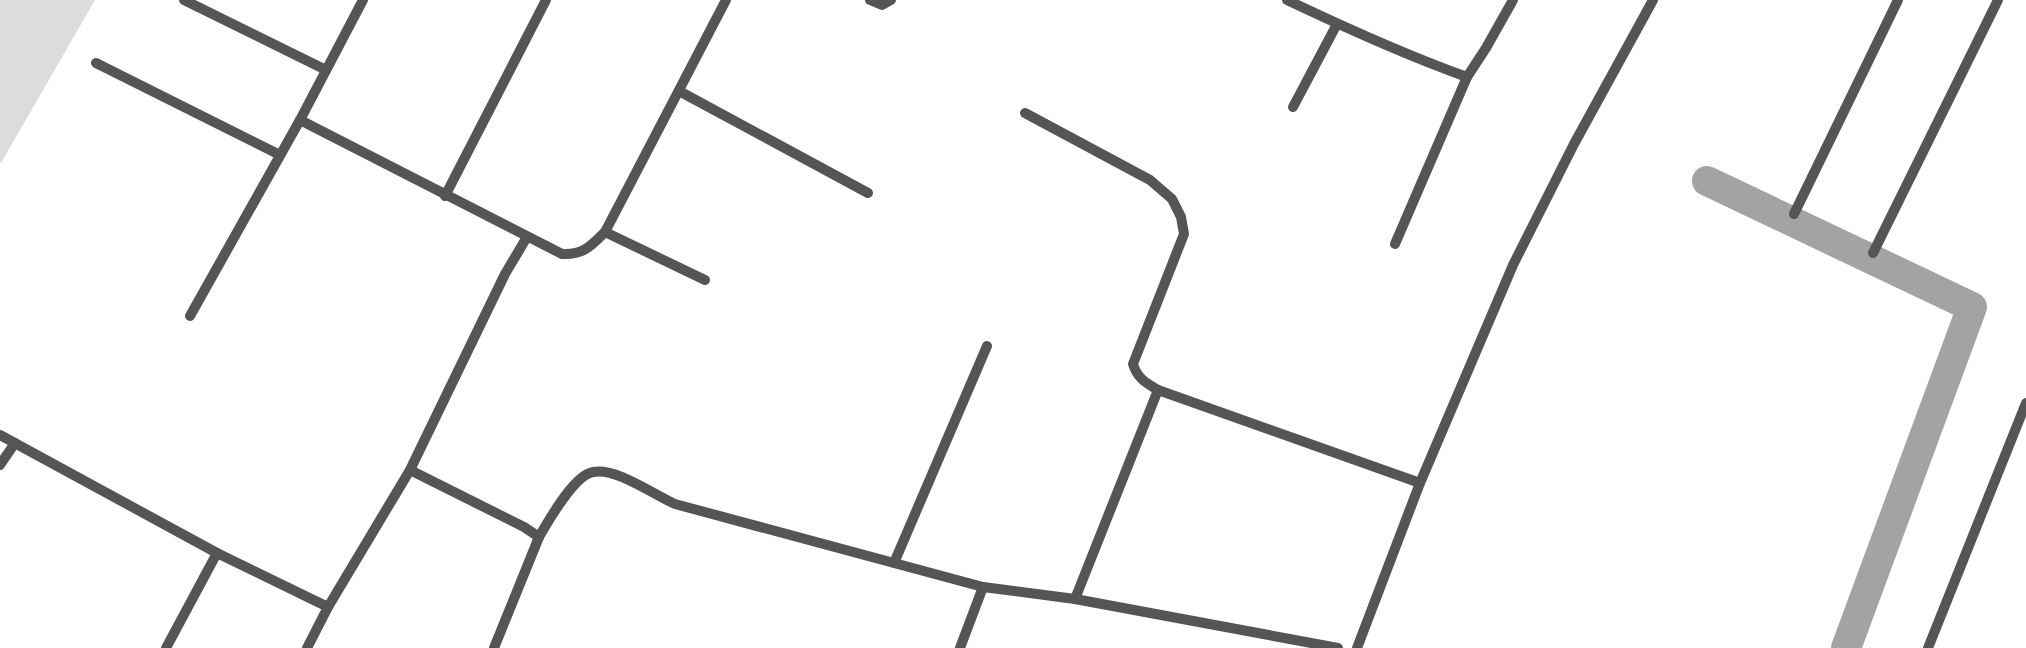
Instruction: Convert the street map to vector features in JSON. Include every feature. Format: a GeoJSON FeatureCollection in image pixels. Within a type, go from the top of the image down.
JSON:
{"type":"FeatureCollection","features":[{"type":"Feature","properties":{"kind":"street"},"geometry":{"type":"LineString","coordinates":[[184,0],[326,70]]}},
{"type":"Feature","properties":{"kind":"street"},"geometry":{"type":"LineString","coordinates":[[190,316],[300,120],[363,0]]}},
{"type":"Feature","properties":{"kind":"street"},"geometry":{"type":"LineString","coordinates":[[445,196],[546,0]]}},
{"type":"Feature","properties":{"kind":"street"},"geometry":{"type":"LineString","coordinates":[[300,120],[527,237],[562,254],[574,254],[589,248],[605,232],[726,0]]}},
{"type":"Feature","properties":{"kind":"street"},"geometry":{"type":"LineString","coordinates":[[870,0],[882,5],[891,0]]}},
{"type":"Feature","properties":{"kind":"street"},"geometry":{"type":"LineString","coordinates":[[1287,0],[1337,24],[1436,66],[1467,77]]}},
{"type":"Feature","properties":{"kind":"street"},"geometry":{"type":"LineString","coordinates":[[1395,244],[1467,77],[1513,0]]}},
{"type":"Feature","properties":{"kind":"street"},"geometry":{"type":"LineString","coordinates":[[1358,648],[1420,483],[1513,265],[1574,144],[1653,0]]}},
{"type":"Feature","properties":{"kind":"street"},"geometry":{"type":"LineString","coordinates":[[1794,214],[1898,0]]}},
{"type":"Feature","properties":{"kind":"street"},"geometry":{"type":"LineString","coordinates":[[1873,253],[1998,0]]}},
{"type":"Feature","properties":{"kind":"street"},"geometry":{"type":"LineString","coordinates":[[1294,107],[1337,24]]}},
{"type":"Feature","properties":{"kind":"street"},"geometry":{"type":"LineString","coordinates":[[96,63],[280,155]]}},
{"type":"Feature","properties":{"kind":"street"},"geometry":{"type":"LineString","coordinates":[[679,91],[868,193]]}},
{"type":"Feature","properties":{"kind":"street"},"geometry":{"type":"LineString","coordinates":[[1025,113],[1150,180],[1172,199],[1181,217],[1184,234],[1133,364],[1136,374],[1142,380],[1158,390],[1420,483]]}},
{"type":"Feature","properties":{"kind":"street"},"geometry":{"type":"LineString","coordinates":[[605,232],[705,280]]}},
{"type":"Feature","properties":{"kind":"street"},"geometry":{"type":"LineString","coordinates":[[307,648],[328,607],[410,470],[505,274],[527,237]]}},
{"type":"Feature","properties":{"kind":"street"},"geometry":{"type":"LineString","coordinates":[[894,563],[987,346]]}},
{"type":"Feature","properties":{"kind":"street"},"geometry":{"type":"LineString","coordinates":[[1075,599],[1158,390]]}},
{"type":"Feature","properties":{"kind":"street"},"geometry":{"type":"LineString","coordinates":[[1928,648],[2026,403]]}},
{"type":"Feature","properties":{"kind":"street"},"geometry":{"type":"LineString","coordinates":[[0,435],[217,553],[328,607]]}},
{"type":"Feature","properties":{"kind":"street"},"geometry":{"type":"LineString","coordinates":[[0,465],[15,443]]}},
{"type":"Feature","properties":{"kind":"street"},"geometry":{"type":"LineString","coordinates":[[410,470],[539,536]]}},
{"type":"Feature","properties":{"kind":"street"},"geometry":{"type":"LineString","coordinates":[[494,648],[539,536],[554,512],[580,478],[591,472],[601,471],[638,485],[675,504],[984,587],[1075,599],[1338,648]]}},
{"type":"Feature","properties":{"kind":"street"},"geometry":{"type":"LineString","coordinates":[[166,648],[217,553]]}},
{"type":"Feature","properties":{"kind":"street"},"geometry":{"type":"LineString","coordinates":[[960,648],[984,587]]}},
{"type":"Feature","properties":{"kind":"shaded area"},"geometry":{"type":"Polygon","coordinates":[[[0,0],[95,0],[1,163],[0,162],[0,0]]]}},
{"type":"Feature","properties":{"kind":"waterway"},"geometry":{"type":"LineString","coordinates":[[1707,181],[1972,307],[1846,648]]}}]}
